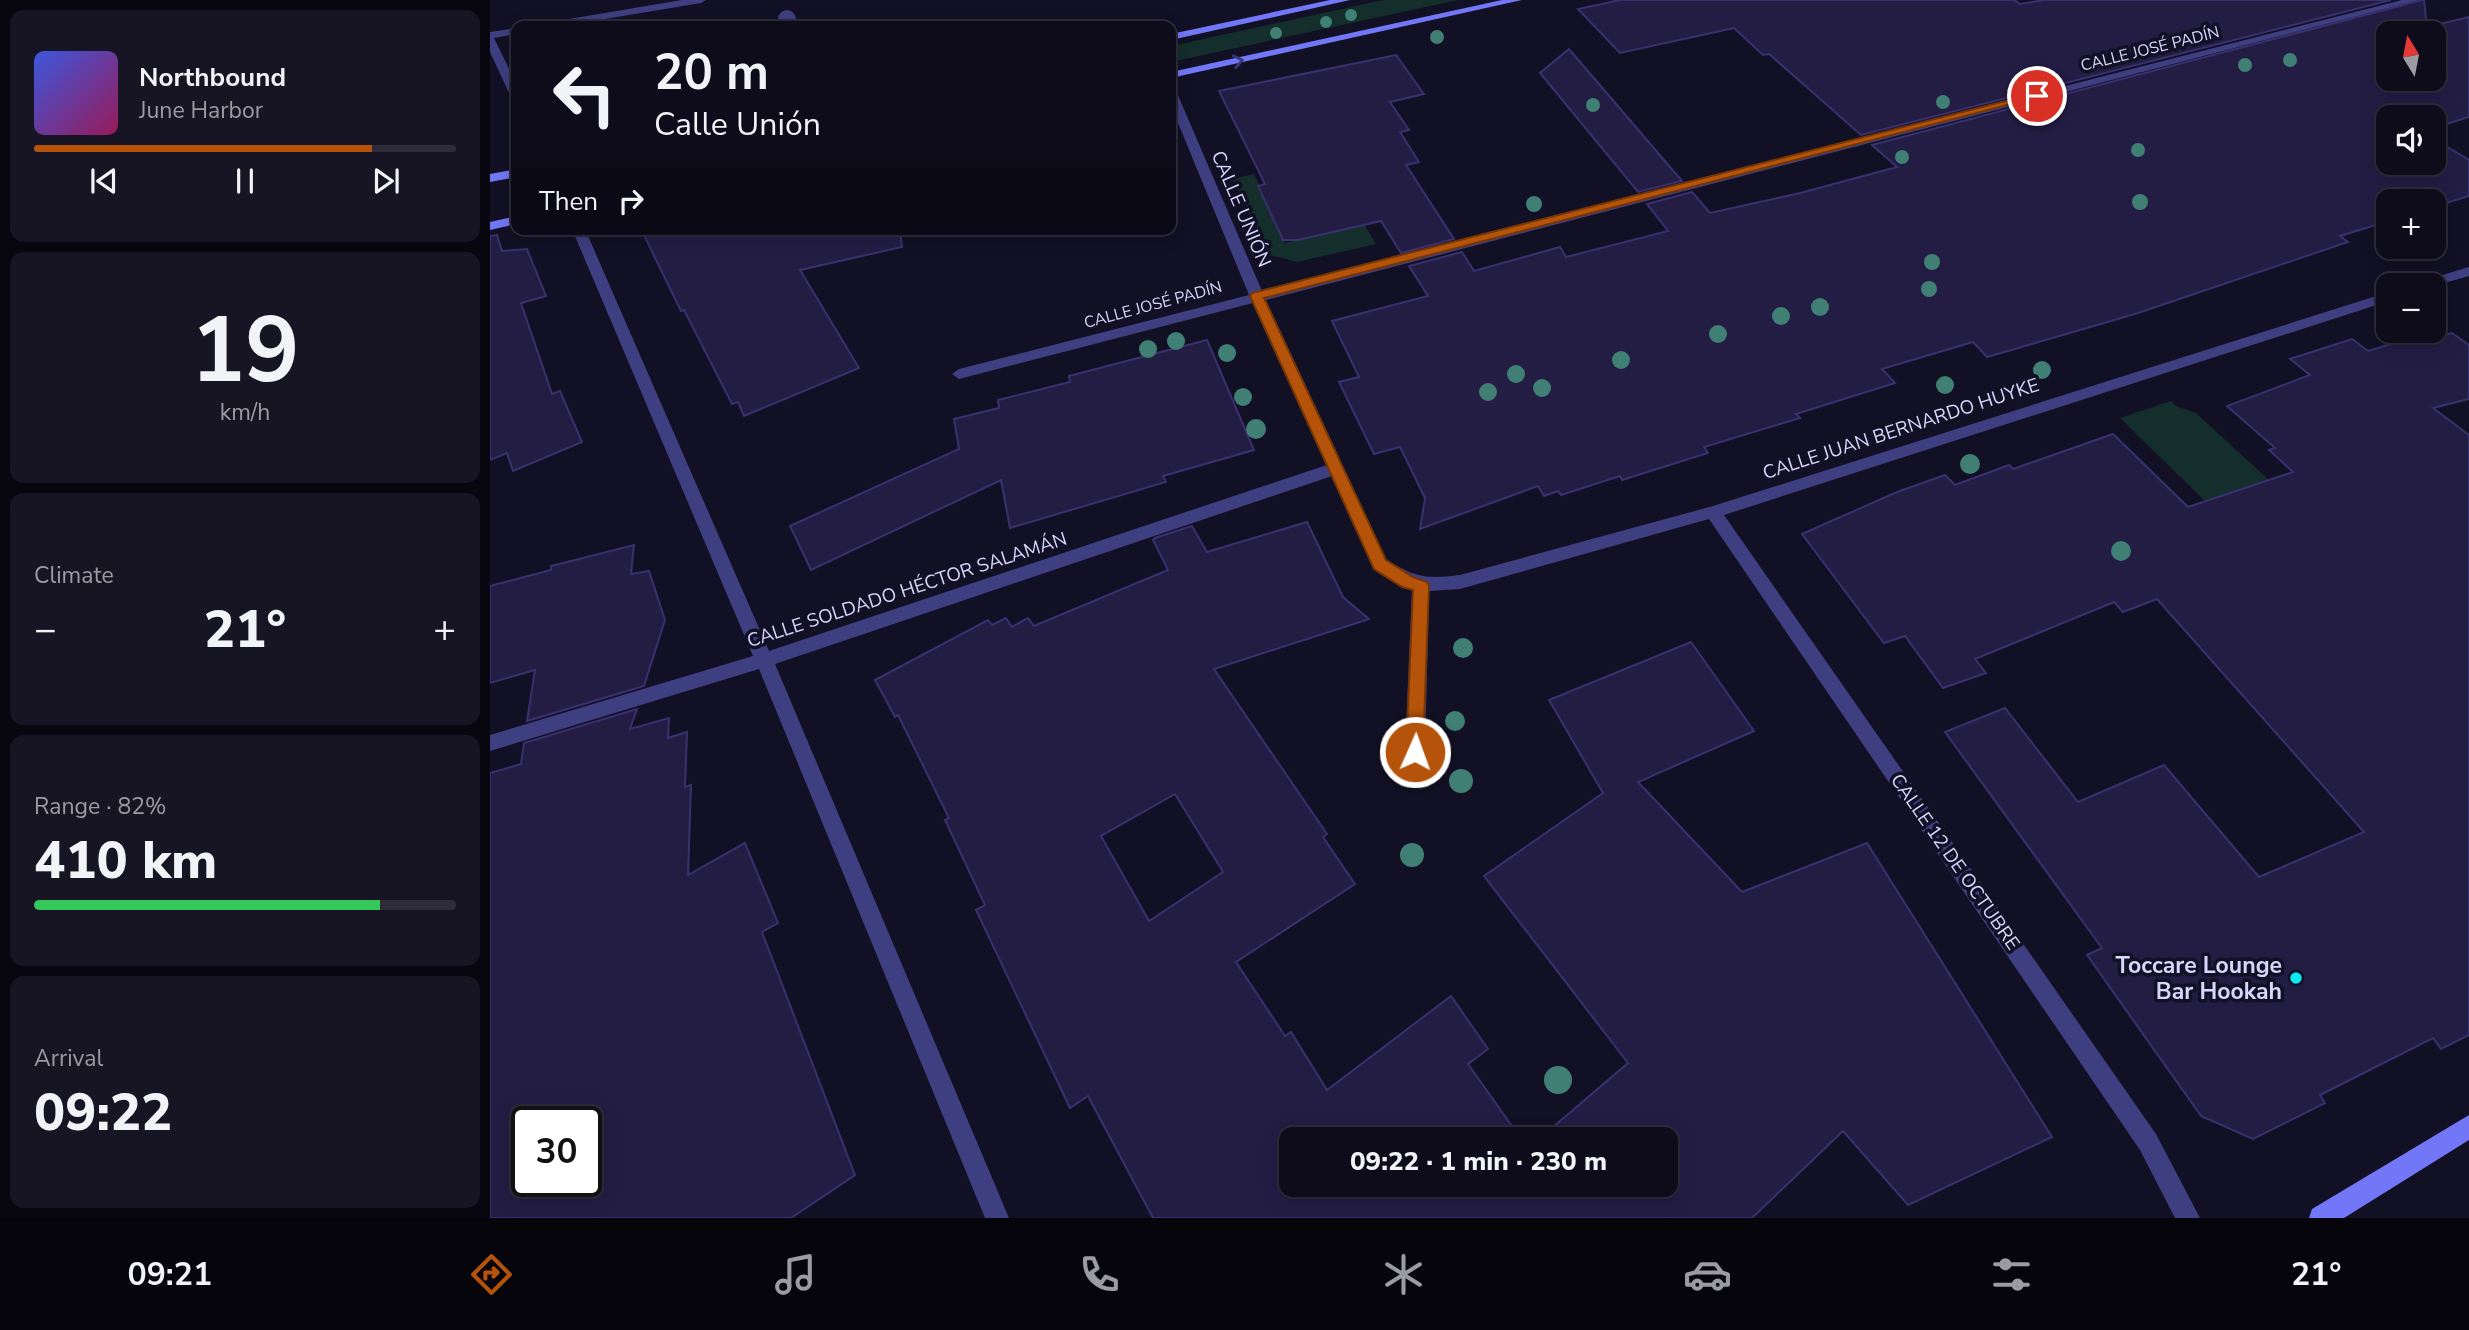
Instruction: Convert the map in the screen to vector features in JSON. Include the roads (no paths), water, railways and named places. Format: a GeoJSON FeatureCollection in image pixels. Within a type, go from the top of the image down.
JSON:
{"type":"FeatureCollection","features":[{"type":"Feature","properties":{"kind":"main road"},"geometry":{"type":"LineString","coordinates":[[1176,36],[1345,0]]}},
{"type":"Feature","properties":{"kind":"main road"},"geometry":{"type":"LineString","coordinates":[[1176,74],[1517,0]]}},
{"type":"Feature","properties":{"kind":"main road"},"geometry":{"type":"LineString","coordinates":[[490,178],[511,174]]}},
{"type":"Feature","properties":{"kind":"main road"},"geometry":{"type":"LineString","coordinates":[[490,226],[511,221]]}},
{"type":"Feature","properties":{"kind":"main road"},"geometry":{"type":"LineString","coordinates":[[2321,1218],[2469,1126]]}},
{"type":"Feature","properties":{"kind":"street"},"geometry":{"type":"LineString","coordinates":[[575,21],[701,0]]}},
{"type":"Feature","properties":{"kind":"street","name":"CALLE JOSÉ PADÍN"},"geometry":{"type":"LineString","coordinates":[[959,374],[2414,0]]}},
{"type":"Feature","properties":{"kind":"street"},"geometry":{"type":"LineString","coordinates":[[511,32],[490,38],[511,83]]}},
{"type":"Feature","properties":{"kind":"street","name":"CALLE UNIÓN"},"geometry":{"type":"LineString","coordinates":[[1176,105],[1257,296],[1334,469],[1380,564],[1408,582],[1421,586]]}},
{"type":"Feature","properties":{"kind":"street"},"geometry":{"type":"LineString","coordinates":[[581,235],[764,660],[998,1218]]}},
{"type":"Feature","properties":{"kind":"street"},"geometry":{"type":"LineString","coordinates":[[2446,278],[2469,271]]}},
{"type":"Feature","properties":{"kind":"street","name":"CALLE JUAN BERNARDO HUYKE"},"geometry":{"type":"LineString","coordinates":[[1421,586],[1460,582],[1713,512],[2376,300]]}},
{"type":"Feature","properties":{"kind":"street","name":"CALLE SOLDADO HÉCTOR SALAMÁN"},"geometry":{"type":"LineString","coordinates":[[490,743],[764,660],[1334,469]]}},
{"type":"Feature","properties":{"kind":"street","name":"CALLE 12 DE OCTUBRE"},"geometry":{"type":"LineString","coordinates":[[1713,512],[2148,1142],[2188,1218]]}},
{"type":"Feature","properties":{"kind":"street"},"geometry":{"type":"LineString","coordinates":[[1415,752],[1421,586]]}},
{"type":"Feature","properties":{"kind":"place","name":"Toccare Lounge Bar Hookah"},"geometry":{"type":"Point","coordinates":[2296,978]}}]}
